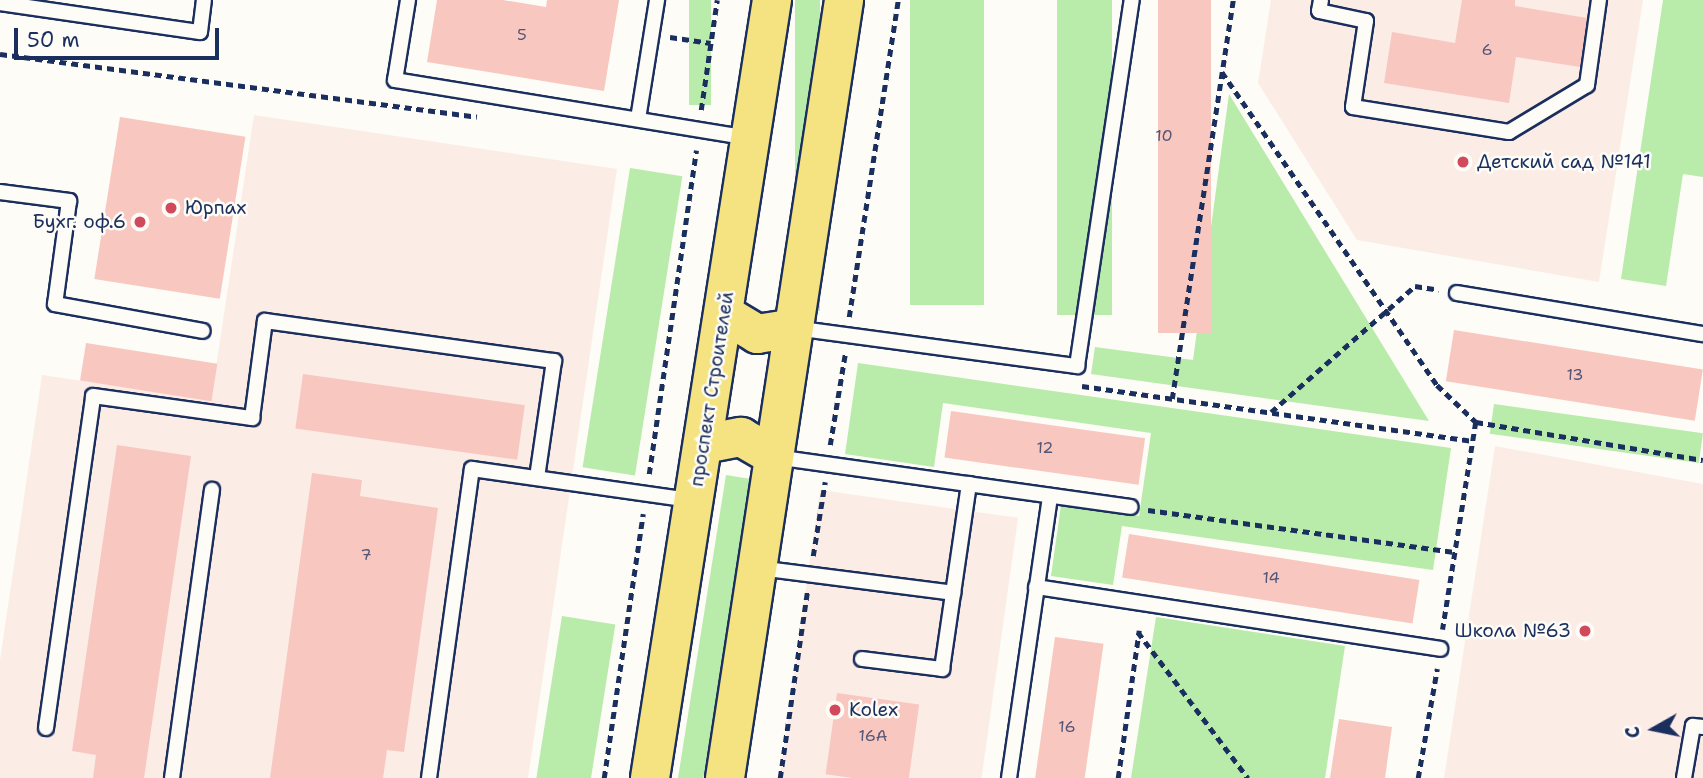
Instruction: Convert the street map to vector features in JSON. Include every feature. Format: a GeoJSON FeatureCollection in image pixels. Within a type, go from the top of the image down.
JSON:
{"type":"FeatureCollection","features":[{"type":"Feature","properties":{"kind":"main road","name":"проспект Строителей"},"geometry":{"type":"LineString","coordinates":[[650,778],[696,501],[772,0]]}},
{"type":"Feature","properties":{"kind":"main road"},"geometry":{"type":"LineString","coordinates":[[725,778],[844,0]]}},
{"type":"Feature","properties":{"kind":"main road"},"geometry":{"type":"LineString","coordinates":[[724,314],[757,334],[794,328]]}},
{"type":"Feature","properties":{"kind":"main road"},"geometry":{"type":"LineString","coordinates":[[704,444],[741,437],[774,456]]}},
{"type":"Feature","properties":{"kind":"lane"},"geometry":{"type":"LineString","coordinates":[[0,3],[200,32],[204,0]]}},
{"type":"Feature","properties":{"kind":"lane"},"geometry":{"type":"LineString","coordinates":[[408,0],[395,80],[751,138]]}},
{"type":"Feature","properties":{"kind":"lane"},"geometry":{"type":"LineString","coordinates":[[638,120],[657,0]]}},
{"type":"Feature","properties":{"kind":"lane"},"geometry":{"type":"LineString","coordinates":[[794,328],[1077,366],[1132,0]]}},
{"type":"Feature","properties":{"kind":"lane"},"geometry":{"type":"LineString","coordinates":[[1321,0],[1319,11],[1366,21],[1353,107],[1509,132],[1587,85],[1599,0]]}},
{"type":"Feature","properties":{"kind":"lane"},"geometry":{"type":"LineString","coordinates":[[0,192],[69,201],[55,304],[203,331]]}},
{"type":"Feature","properties":{"kind":"lane"},"geometry":{"type":"LineString","coordinates":[[1457,293],[1703,334]]}},
{"type":"Feature","properties":{"kind":"lane"},"geometry":{"type":"LineString","coordinates":[[46,728],[93,396],[252,418],[265,321],[554,361],[537,478]]}},
{"type":"Feature","properties":{"kind":"lane"},"geometry":{"type":"LineString","coordinates":[[774,456],[1130,507]]}},
{"type":"Feature","properties":{"kind":"lane"},"geometry":{"type":"LineString","coordinates":[[429,778],[472,469],[696,501]]}},
{"type":"Feature","properties":{"kind":"lane"},"geometry":{"type":"LineString","coordinates":[[862,659],[942,669],[969,484]]}},
{"type":"Feature","properties":{"kind":"lane"},"geometry":{"type":"LineString","coordinates":[[172,778],[212,490]]}},
{"type":"Feature","properties":{"kind":"lane"},"geometry":{"type":"LineString","coordinates":[[1009,778],[1050,496]]}},
{"type":"Feature","properties":{"kind":"lane"},"geometry":{"type":"LineString","coordinates":[[757,568],[953,593]]}},
{"type":"Feature","properties":{"kind":"lane"},"geometry":{"type":"LineString","coordinates":[[1036,587],[1440,649]]}},
{"type":"Feature","properties":{"kind":"lane"},"geometry":{"type":"LineString","coordinates":[[1685,778],[1693,726],[1703,727]]}},
{"type":"Feature","properties":{"kind":"path"},"geometry":{"type":"LineString","coordinates":[[604,778],[717,0]]}},
{"type":"Feature","properties":{"kind":"path"},"geometry":{"type":"LineString","coordinates":[[780,778],[898,0]]}},
{"type":"Feature","properties":{"kind":"path"},"geometry":{"type":"LineString","coordinates":[[1172,399],[1233,0]]}},
{"type":"Feature","properties":{"kind":"path"},"geometry":{"type":"LineString","coordinates":[[651,34],[711,43]]}},
{"type":"Feature","properties":{"kind":"path"},"geometry":{"type":"LineString","coordinates":[[0,54],[492,119]]}},
{"type":"Feature","properties":{"kind":"path"},"geometry":{"type":"LineString","coordinates":[[1222,72],[1437,385],[1476,422],[1703,460]]}},
{"type":"Feature","properties":{"kind":"path"},"geometry":{"type":"LineString","coordinates":[[682,145],[696,147]]}},
{"type":"Feature","properties":{"kind":"path"},"geometry":{"type":"LineString","coordinates":[[1270,412],[1415,286],[1457,293]]}},
{"type":"Feature","properties":{"kind":"path"},"geometry":{"type":"LineString","coordinates":[[845,354],[859,356]]}},
{"type":"Feature","properties":{"kind":"path"},"geometry":{"type":"LineString","coordinates":[[1080,386],[1473,441]]}},
{"type":"Feature","properties":{"kind":"path"},"geometry":{"type":"LineString","coordinates":[[1418,778],[1476,422]]}},
{"type":"Feature","properties":{"kind":"path"},"geometry":{"type":"LineString","coordinates":[[1130,507],[1456,552]]}},
{"type":"Feature","properties":{"kind":"path"},"geometry":{"type":"LineString","coordinates":[[1118,778],[1142,602]]}},
{"type":"Feature","properties":{"kind":"path"},"geometry":{"type":"LineString","coordinates":[[1138,632],[1248,778]]}},
{"type":"Feature","properties":{"kind":"shaded area","name":"Детский сад №141"},"geometry":{"type":"Polygon","coordinates":[[[1271,0],[1643,0],[1599,282],[1357,240],[1258,83],[1271,0]]]}},
{"type":"Feature","properties":{"kind":"shaded area"},"geometry":{"type":"Polygon","coordinates":[[[254,115],[617,169],[528,778],[0,778],[0,660],[42,375],[211,400],[254,115]]]}},
{"type":"Feature","properties":{"kind":"shaded area","name":"Школа №63"},"geometry":{"type":"Polygon","coordinates":[[[1495,446],[1703,484],[1703,778],[1444,778],[1495,446]]]}},
{"type":"Feature","properties":{"kind":"shaded area"},"geometry":{"type":"Polygon","coordinates":[[[820,490],[1018,518],[981,778],[780,778],[820,490]]]}},
{"type":"Feature","properties":{"kind":"green space"},"geometry":{"type":"Polygon","coordinates":[[[689,0],[711,0],[711,105],[689,105],[689,0]]]}},
{"type":"Feature","properties":{"kind":"green space"},"geometry":{"type":"Polygon","coordinates":[[[795,0],[820,0],[820,311],[795,311],[795,0]]]}},
{"type":"Feature","properties":{"kind":"green space"},"geometry":{"type":"Polygon","coordinates":[[[910,0],[984,0],[984,305],[910,305],[910,0]]]}},
{"type":"Feature","properties":{"kind":"green space"},"geometry":{"type":"Polygon","coordinates":[[[1057,0],[1112,0],[1112,315],[1057,315],[1057,0]]]}},
{"type":"Feature","properties":{"kind":"green space"},"geometry":{"type":"Polygon","coordinates":[[[1663,0],[1703,0],[1703,177],[1683,174],[1666,286],[1621,279],[1663,0]]]}},
{"type":"Feature","properties":{"kind":"green space"},"geometry":{"type":"Polygon","coordinates":[[[1229,94],[1429,421],[1091,374],[1095,347],[1193,360],[1229,94]]]}},
{"type":"Feature","properties":{"kind":"green space"},"geometry":{"type":"Polygon","coordinates":[[[630,168],[682,176],[635,476],[583,467],[630,168]]]}},
{"type":"Feature","properties":{"kind":"green space"},"geometry":{"type":"Polygon","coordinates":[[[858,363],[1451,448],[1433,570],[1122,526],[1113,585],[1051,576],[1061,505],[1139,516],[1151,433],[943,403],[934,467],[845,454],[858,363]]]}},
{"type":"Feature","properties":{"kind":"green space"},"geometry":{"type":"Polygon","coordinates":[[[1494,404],[1703,433],[1699,463],[1490,434],[1494,404]]]}},
{"type":"Feature","properties":{"kind":"green space"},"geometry":{"type":"Polygon","coordinates":[[[726,475],[751,479],[703,778],[678,778],[726,475]]]}},
{"type":"Feature","properties":{"kind":"green space"},"geometry":{"type":"Polygon","coordinates":[[[562,616],[615,624],[591,778],[536,778],[562,616]]]}},
{"type":"Feature","properties":{"kind":"green space"},"geometry":{"type":"Polygon","coordinates":[[[1156,617],[1345,646],[1325,778],[1131,778],[1156,617]]]}},
{"type":"Feature","properties":{"kind":"building"},"geometry":{"type":"Polygon","coordinates":[[[437,0],[503,0],[546,7],[547,0],[619,0],[604,91],[427,62],[437,0]]]}},
{"type":"Feature","properties":{"kind":"building"},"geometry":{"type":"Polygon","coordinates":[[[1158,0],[1211,0],[1211,333],[1158,333],[1158,0]]]}},
{"type":"Feature","properties":{"kind":"building"},"geometry":{"type":"Polygon","coordinates":[[[1462,0],[1515,0],[1515,6],[1587,18],[1580,67],[1516,57],[1509,103],[1384,83],[1392,32],[1455,43],[1462,0]]]}},
{"type":"Feature","properties":{"kind":"building","name":"Юрпах"},"geometry":{"type":"Polygon","coordinates":[[[120,117],[245,137],[220,299],[94,279],[120,117]]]}},
{"type":"Feature","properties":{"kind":"building"},"geometry":{"type":"Polygon","coordinates":[[[1454,330],[1703,369],[1695,421],[1446,381],[1454,330]]]}},
{"type":"Feature","properties":{"kind":"building"},"geometry":{"type":"Polygon","coordinates":[[[86,343],[217,364],[211,401],[80,381],[86,343]]]}},
{"type":"Feature","properties":{"kind":"building"},"geometry":{"type":"Polygon","coordinates":[[[303,374],[525,405],[517,460],[295,428],[303,374]]]}},
{"type":"Feature","properties":{"kind":"building"},"geometry":{"type":"Polygon","coordinates":[[[951,411],[1145,438],[1139,485],[944,458],[951,411]]]}},
{"type":"Feature","properties":{"kind":"building"},"geometry":{"type":"Polygon","coordinates":[[[117,445],[191,456],[144,778],[93,778],[96,755],[72,751],[117,445]]]}},
{"type":"Feature","properties":{"kind":"building"},"geometry":{"type":"Polygon","coordinates":[[[312,473],[362,480],[360,496],[438,508],[404,752],[387,750],[383,778],[270,778],[312,473]]]}},
{"type":"Feature","properties":{"kind":"building"},"geometry":{"type":"Polygon","coordinates":[[[1129,534],[1419,580],[1412,623],[1122,577],[1129,534]]]}},
{"type":"Feature","properties":{"kind":"building"},"geometry":{"type":"Polygon","coordinates":[[[1055,637],[1104,644],[1085,778],[1035,778],[1055,637]]]}},
{"type":"Feature","properties":{"kind":"building"},"geometry":{"type":"Polygon","coordinates":[[[837,693],[919,705],[909,778],[853,778],[826,774],[837,693]]]}},
{"type":"Feature","properties":{"kind":"building"},"geometry":{"type":"Polygon","coordinates":[[[1339,719],[1392,727],[1385,778],[1330,778],[1339,719]]]}},
{"type":"Feature","properties":{"kind":"place","name":"Детский сад №141"},"geometry":{"type":"Point","coordinates":[1463,162]}},
{"type":"Feature","properties":{"kind":"place","name":"Юрпах"},"geometry":{"type":"Point","coordinates":[171,208]}},
{"type":"Feature","properties":{"kind":"place","name":"Бухг. оф.6"},"geometry":{"type":"Point","coordinates":[140,222]}},
{"type":"Feature","properties":{"kind":"place","name":"Школа №63"},"geometry":{"type":"Point","coordinates":[1585,631]}},
{"type":"Feature","properties":{"kind":"place","name":"Kolex"},"geometry":{"type":"Point","coordinates":[835,710]}}]}
